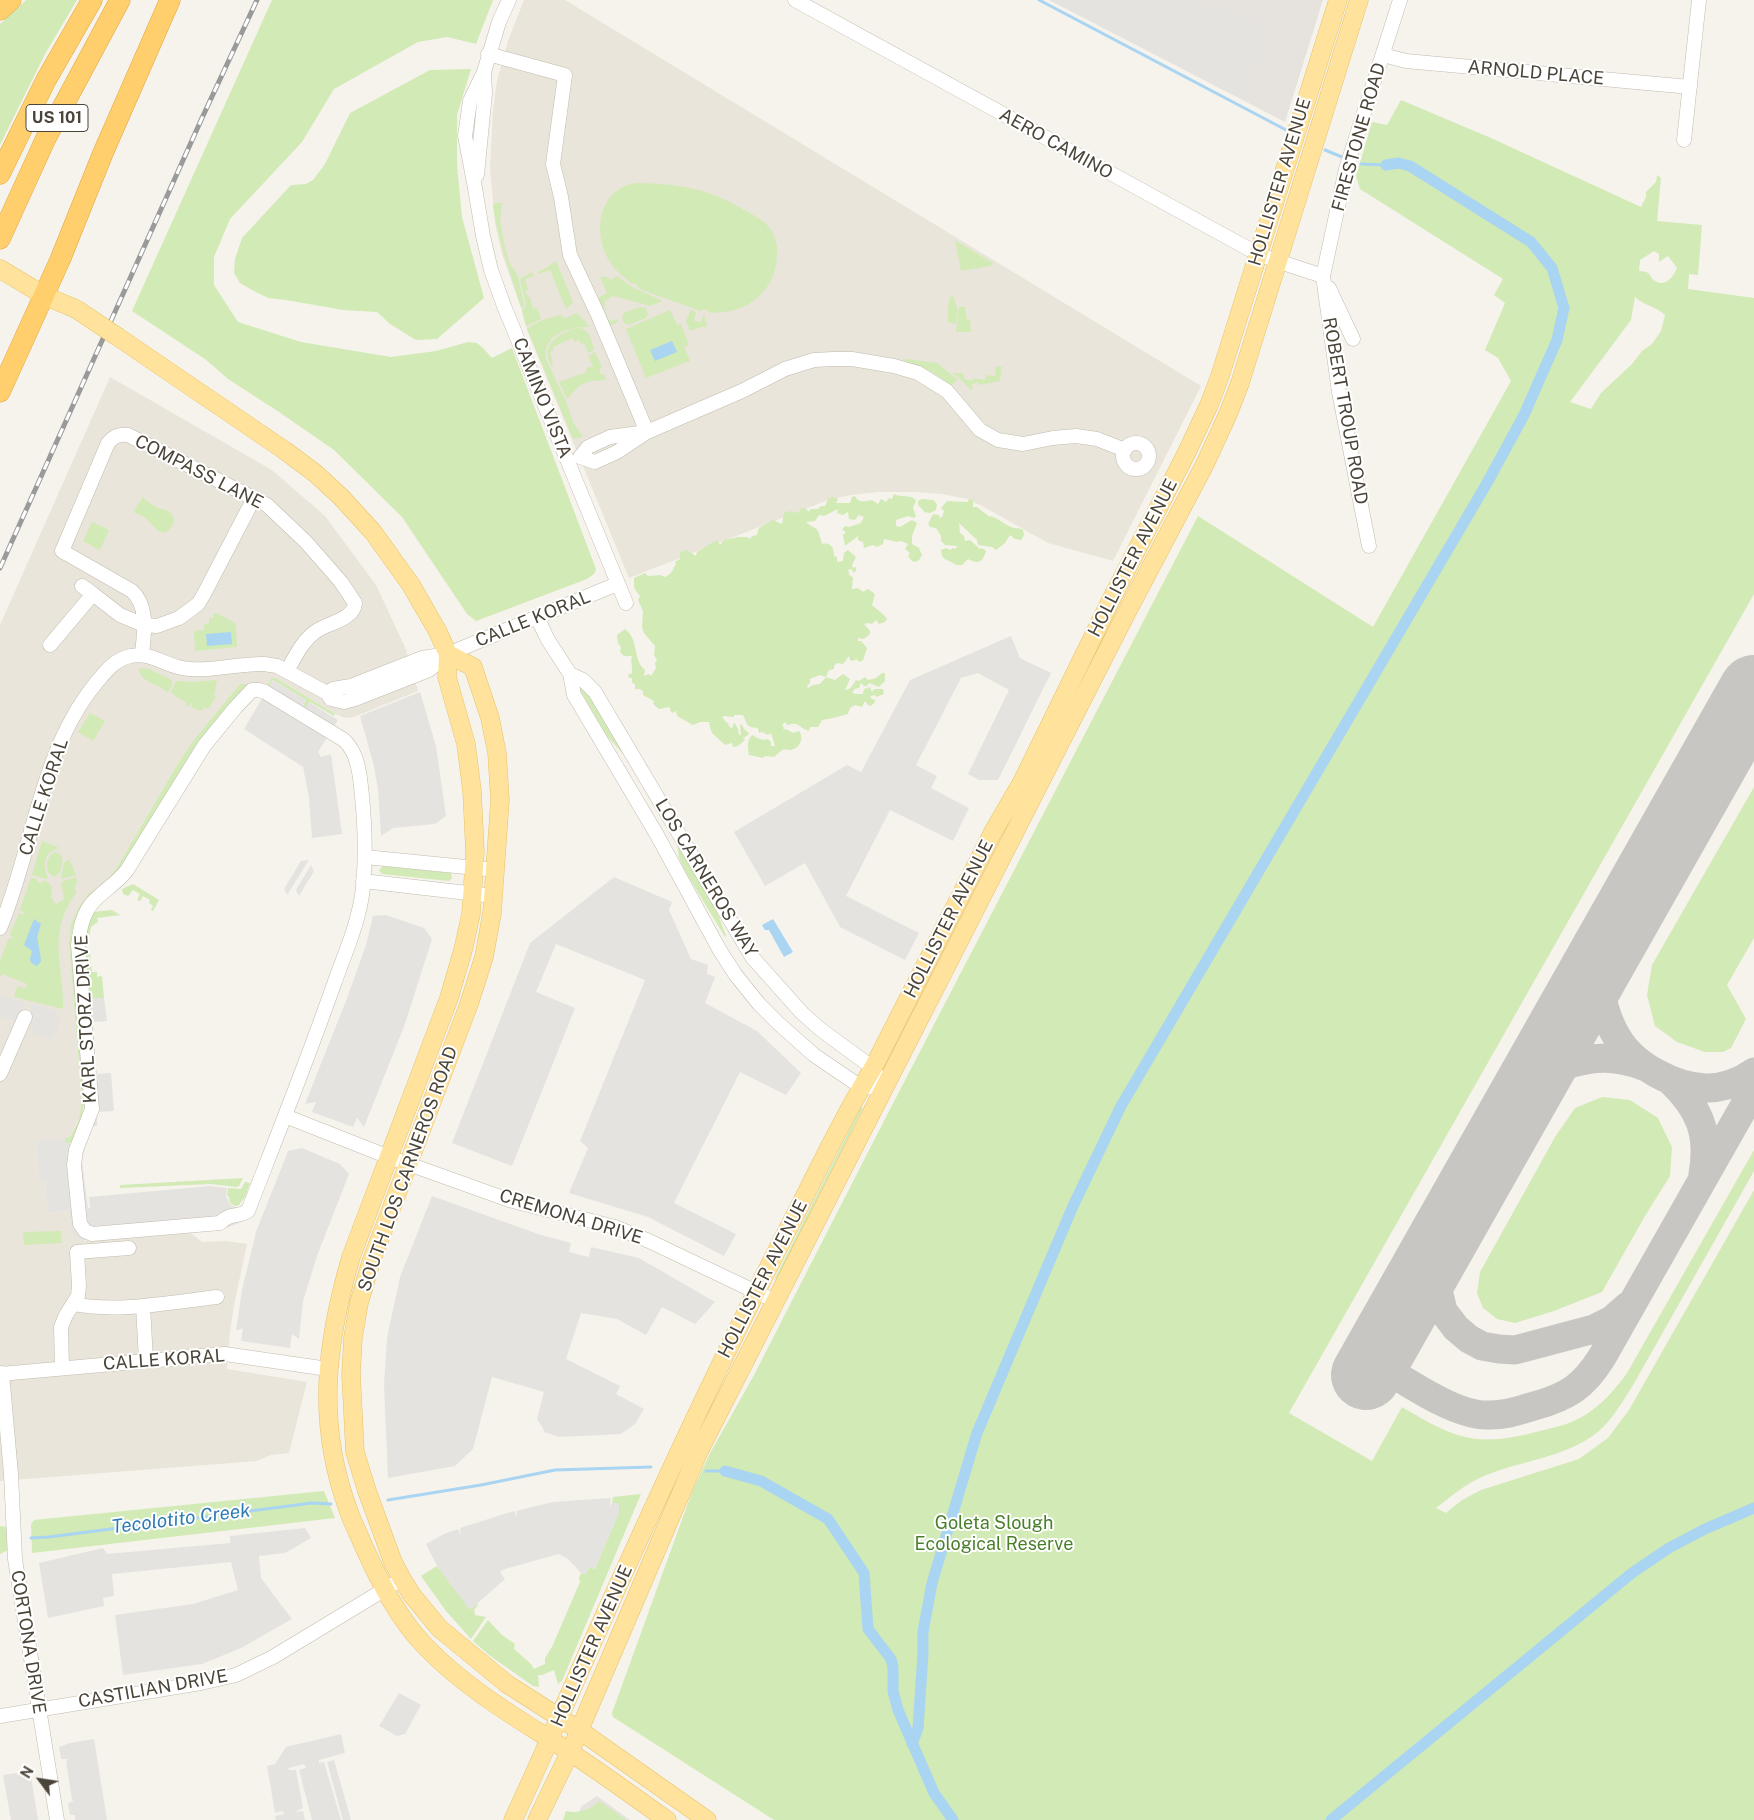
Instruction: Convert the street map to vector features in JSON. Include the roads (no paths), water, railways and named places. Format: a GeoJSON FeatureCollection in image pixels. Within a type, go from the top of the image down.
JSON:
{"type":"FeatureCollection","features":[{"type":"Feature","properties":{"kind":"highway"},"geometry":{"type":"LineString","coordinates":[[0,10],[11,0]]}},
{"type":"Feature","properties":{"kind":"highway","name":"US 101"},"geometry":{"type":"LineString","coordinates":[[0,174],[46,80],[92,0]]}},
{"type":"Feature","properties":{"kind":"highway","name":"US 101"},"geometry":{"type":"LineString","coordinates":[[0,240],[46,138],[120,0]]}},
{"type":"Feature","properties":{"kind":"highway"},"geometry":{"type":"LineString","coordinates":[[0,392],[35,312],[45,296],[103,153],[170,0]]}},
{"type":"Feature","properties":{"kind":"main road","name":"HOLLISTER AVENUE"},"geometry":{"type":"LineString","coordinates":[[513,1820],[551,1740],[672,1467],[756,1293],[993,832],[1022,782],[1209,405],[1220,376],[1338,0]]}},
{"type":"Feature","properties":{"kind":"main road","name":"HOLLISTER AVENUE"},"geometry":{"type":"LineString","coordinates":[[537,1820],[570,1752],[700,1450],[1126,614],[1205,464],[1228,414],[1240,383],[1359,0]]}},
{"type":"Feature","properties":{"kind":"main road","name":"SOUTH LOS CARNEROS ROAD"},"geometry":{"type":"LineString","coordinates":[[0,269],[45,296],[76,309],[315,473],[373,532],[411,585],[438,632],[448,654],[447,676],[466,744],[472,791],[475,868],[471,914],[449,998],[351,1256],[344,1280],[332,1334],[328,1369],[328,1405],[336,1470],[354,1524],[384,1589],[394,1606],[425,1646],[474,1689],[570,1752],[667,1820]]}},
{"type":"Feature","properties":{"kind":"main road","name":"SOUTH LOS CARNEROS ROAD"},"geometry":{"type":"LineString","coordinates":[[448,654],[473,667],[490,718],[496,753],[500,800],[494,896],[484,957],[472,994],[366,1274],[353,1338],[351,1374],[355,1452],[393,1562],[412,1595],[439,1628],[507,1684],[579,1730],[707,1820]]}},
{"type":"Feature","properties":{"kind":"street","name":"CAMINO VISTA"},"geometry":{"type":"LineString","coordinates":[[509,0],[488,54],[484,72],[470,101],[464,136],[483,236],[491,270],[504,306],[574,460],[617,584],[626,603]]}},
{"type":"Feature","properties":{"kind":"street","name":"AERO CAMINO"},"geometry":{"type":"LineString","coordinates":[[795,0],[1258,254],[1277,262],[1324,276]]}},
{"type":"Feature","properties":{"kind":"street","name":"FIRESTONE ROAD"},"geometry":{"type":"LineString","coordinates":[[1324,276],[1346,169],[1400,0]]}},
{"type":"Feature","properties":{"kind":"street"},"geometry":{"type":"LineString","coordinates":[[1684,140],[1699,0]]}},
{"type":"Feature","properties":{"kind":"street"},"geometry":{"type":"LineString","coordinates":[[488,54],[565,75],[553,164],[561,197],[570,255],[598,315],[647,432]]}},
{"type":"Feature","properties":{"kind":"street","name":"ARNOLD PLACE"},"geometry":{"type":"LineString","coordinates":[[1383,55],[1406,61],[1690,87]]}},
{"type":"Feature","properties":{"kind":"street"},"geometry":{"type":"LineString","coordinates":[[1324,276],[1353,339]]}},
{"type":"Feature","properties":{"kind":"street","name":"ROBERT TROUP ROAD"},"geometry":{"type":"LineString","coordinates":[[1324,276],[1339,392],[1369,546]]}},
{"type":"Feature","properties":{"kind":"street"},"geometry":{"type":"LineString","coordinates":[[574,460],[588,447],[610,437],[647,432],[742,391],[785,368],[814,360],[852,359],[906,369],[929,378],[947,391],[980,430],[998,440],[1023,444],[1052,438],[1076,436],[1097,439],[1125,450]]}},
{"type":"Feature","properties":{"kind":"street","name":"COMPASS LANE"},"geometry":{"type":"LineString","coordinates":[[144,626],[143,610],[139,597],[132,591],[62,551],[108,443],[117,435],[128,435],[254,498],[271,509],[306,542],[341,582],[354,601],[355,607],[348,616],[318,629],[310,636],[286,671]]}},
{"type":"Feature","properties":{"kind":"street"},"geometry":{"type":"LineString","coordinates":[[50,645],[87,590],[120,615],[144,626],[157,626],[180,618],[198,604],[254,498]]}},
{"type":"Feature","properties":{"kind":"street","name":"CALLE KORAL"},"geometry":{"type":"LineString","coordinates":[[0,928],[17,883],[44,785],[69,723],[88,694],[110,666],[123,658],[142,654],[186,668],[264,664],[276,666],[327,693],[331,698],[344,702],[356,700],[429,670],[448,654],[617,584]]}},
{"type":"Feature","properties":{"kind":"street","name":"LOS CARNEROS WAY"},"geometry":{"type":"LineString","coordinates":[[537,617],[548,640],[570,674],[574,695],[657,835],[719,950],[735,974],[759,1004],[786,1031],[814,1055],[861,1087]]}},
{"type":"Feature","properties":{"kind":"street"},"geometry":{"type":"LineString","coordinates":[[142,654],[144,626]]}},
{"type":"Feature","properties":{"kind":"street","name":"LOS CARNEROS WAY"},"geometry":{"type":"LineString","coordinates":[[570,674],[583,680],[595,692],[675,824],[752,957],[802,1013],[834,1040],[873,1068],[885,1088]]}},
{"type":"Feature","properties":{"kind":"street","name":"KARL STORZ DRIVE"},"geometry":{"type":"LineString","coordinates":[[252,690],[265,692],[344,740],[350,746],[360,778],[366,836],[364,881],[355,923],[285,1116],[248,1211],[243,1214],[226,1217],[220,1223],[92,1234],[85,1231],[80,1224],[74,1165],[76,1150],[92,1109],[78,946],[80,924],[94,901],[118,881],[127,870],[199,754],[235,708],[252,690]]}},
{"type":"Feature","properties":{"kind":"street"},"geometry":{"type":"LineString","coordinates":[[657,835],[675,824]]}},
{"type":"Feature","properties":{"kind":"street"},"geometry":{"type":"LineString","coordinates":[[365,857],[496,870]]}},
{"type":"Feature","properties":{"kind":"street"},"geometry":{"type":"LineString","coordinates":[[364,881],[494,896]]}},
{"type":"Feature","properties":{"kind":"street"},"geometry":{"type":"LineString","coordinates":[[0,1074],[25,1016]]}},
{"type":"Feature","properties":{"kind":"street"},"geometry":{"type":"LineString","coordinates":[[861,1087],[885,1088]]}},
{"type":"Feature","properties":{"kind":"street","name":"CREMONA DRIVE"},"geometry":{"type":"LineString","coordinates":[[285,1116],[389,1157],[509,1200],[615,1228],[649,1241],[775,1301]]}},
{"type":"Feature","properties":{"kind":"street"},"geometry":{"type":"LineString","coordinates":[[62,1368],[61,1327],[78,1296],[80,1286],[77,1252],[129,1248]]}},
{"type":"Feature","properties":{"kind":"street"},"geometry":{"type":"LineString","coordinates":[[74,1304],[90,1307],[143,1306],[218,1297]]}},
{"type":"Feature","properties":{"kind":"street"},"geometry":{"type":"LineString","coordinates":[[143,1306],[146,1360]]}},
{"type":"Feature","properties":{"kind":"street","name":"CALLE KORAL"},"geometry":{"type":"LineString","coordinates":[[1,1374],[225,1354],[328,1369]]}},
{"type":"Feature","properties":{"kind":"street","name":"CORTONA DRIVE"},"geometry":{"type":"LineString","coordinates":[[1,1374],[13,1507],[15,1559],[56,1820]]}},
{"type":"Feature","properties":{"kind":"street","name":"CASTILIAN DRIVE"},"geometry":{"type":"LineString","coordinates":[[0,1716],[201,1683],[236,1674],[273,1657],[402,1579]]}},
{"type":"Feature","properties":{"kind":"water"},"geometry":{"type":"Polygon","coordinates":[[[672,341],[677,352],[655,361],[650,350],[672,341]]]}},
{"type":"Feature","properties":{"kind":"water"},"geometry":{"type":"Polygon","coordinates":[[[231,632],[232,644],[207,646],[206,634],[231,632]]]}},
{"type":"Feature","properties":{"kind":"water"},"geometry":{"type":"Polygon","coordinates":[[[34,919],[41,924],[37,937],[41,961],[37,966],[31,963],[32,951],[24,945],[34,919]]]}},
{"type":"Feature","properties":{"kind":"water"},"geometry":{"type":"Polygon","coordinates":[[[773,919],[793,952],[784,957],[769,930],[765,930],[762,925],[773,919]]]}},
{"type":"Feature","properties":{"kind":"waterway"},"geometry":{"type":"LineString","coordinates":[[1039,0],[1288,131]]}},
{"type":"Feature","properties":{"kind":"waterway"},"geometry":{"type":"LineString","coordinates":[[1325,150],[1342,157]]}},
{"type":"Feature","properties":{"kind":"waterway"},"geometry":{"type":"LineString","coordinates":[[912,1744],[918,1728],[923,1632],[932,1583],[977,1433],[1073,1206],[1121,1106],[1487,483],[1524,415],[1557,340],[1564,308],[1552,268],[1531,242],[1410,166],[1398,163],[1386,165]]}},
{"type":"Feature","properties":{"kind":"waterway"},"geometry":{"type":"LineString","coordinates":[[1361,164],[1386,165]]}},
{"type":"Feature","properties":{"kind":"waterway"},"geometry":{"type":"LineString","coordinates":[[388,1500],[481,1485],[555,1470],[651,1467]]}},
{"type":"Feature","properties":{"kind":"waterway"},"geometry":{"type":"LineString","coordinates":[[706,1471],[725,1471]]}},
{"type":"Feature","properties":{"kind":"waterway"},"geometry":{"type":"LineString","coordinates":[[725,1471],[761,1481],[828,1519],[864,1573],[868,1629],[891,1659],[893,1691],[898,1710],[934,1793],[953,1820]]}},
{"type":"Feature","properties":{"kind":"waterway","name":"Tecolotito Creek"},"geometry":{"type":"LineString","coordinates":[[31,1538],[312,1503],[331,1504]]}},
{"type":"Feature","properties":{"kind":"waterway"},"geometry":{"type":"LineString","coordinates":[[1331,1820],[1632,1573],[1669,1548],[1705,1529],[1754,1508]]}},
{"type":"Feature","properties":{"kind":"railway"},"geometry":{"type":"LineString","coordinates":[[0,568],[257,0]]}},
{"type":"Feature","properties":{"kind":"park label","name":"Goleta Slough Ecological Reserve"},"geometry":{"type":"Point","coordinates":[994,1534]}}]}
